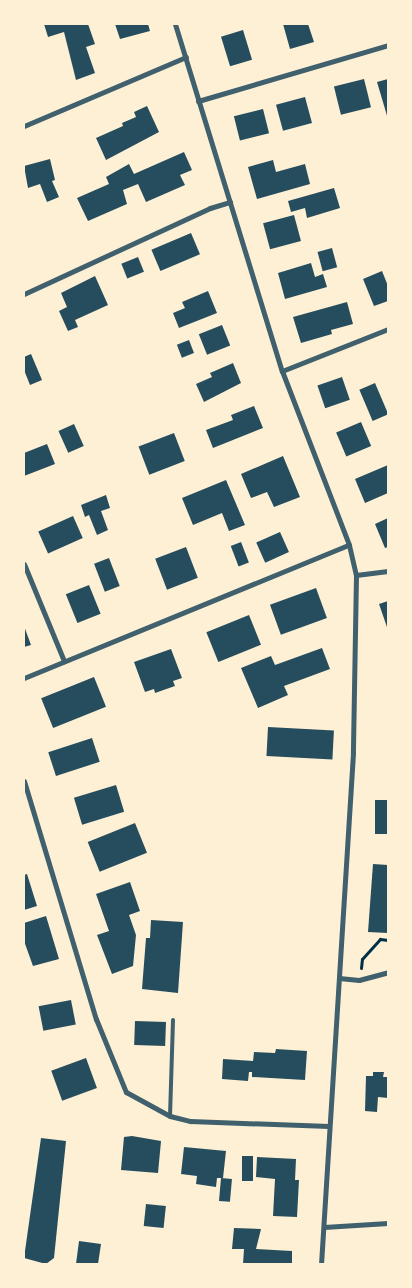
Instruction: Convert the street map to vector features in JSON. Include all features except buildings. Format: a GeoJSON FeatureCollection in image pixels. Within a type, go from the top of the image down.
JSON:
{"type":"FeatureCollection","features":[{"type":"Feature","properties":{"kind":"street"},"geometry":{"type":"LineString","coordinates":[[175,24],[282,371],[349,545],[356,575],[353,753],[321,1264]]}},
{"type":"Feature","properties":{"kind":"street"},"geometry":{"type":"LineString","coordinates":[[198,101],[388,45]]}},
{"type":"Feature","properties":{"kind":"street"},"geometry":{"type":"LineString","coordinates":[[24,126],[186,57]]}},
{"type":"Feature","properties":{"kind":"street"},"geometry":{"type":"LineString","coordinates":[[24,294],[210,208],[230,202]]}},
{"type":"Feature","properties":{"kind":"street"},"geometry":{"type":"LineString","coordinates":[[282,371],[388,329]]}},
{"type":"Feature","properties":{"kind":"street"},"geometry":{"type":"LineString","coordinates":[[24,678],[349,545]]}},
{"type":"Feature","properties":{"kind":"street"},"geometry":{"type":"LineString","coordinates":[[24,564],[64,661]]}},
{"type":"Feature","properties":{"kind":"street"},"geometry":{"type":"LineString","coordinates":[[356,575],[388,571]]}},
{"type":"Feature","properties":{"kind":"street"},"geometry":{"type":"LineString","coordinates":[[24,781],[96,1019],[126,1092],[170,1116],[190,1121],[330,1126]]}},
{"type":"Feature","properties":{"kind":"street"},"geometry":{"type":"LineString","coordinates":[[339,978],[360,980],[388,972]]}},
{"type":"Feature","properties":{"kind":"street"},"geometry":{"type":"LineString","coordinates":[[324,1227],[388,1222]]}},
{"type":"Feature","properties":{"kind":"lane"},"geometry":{"type":"LineString","coordinates":[[170,1116],[173,1020]]}},
{"type":"Feature","properties":{"kind":"path"},"geometry":{"type":"LineString","coordinates":[[360,980],[362,959],[380,939],[388,940]]}}]}
